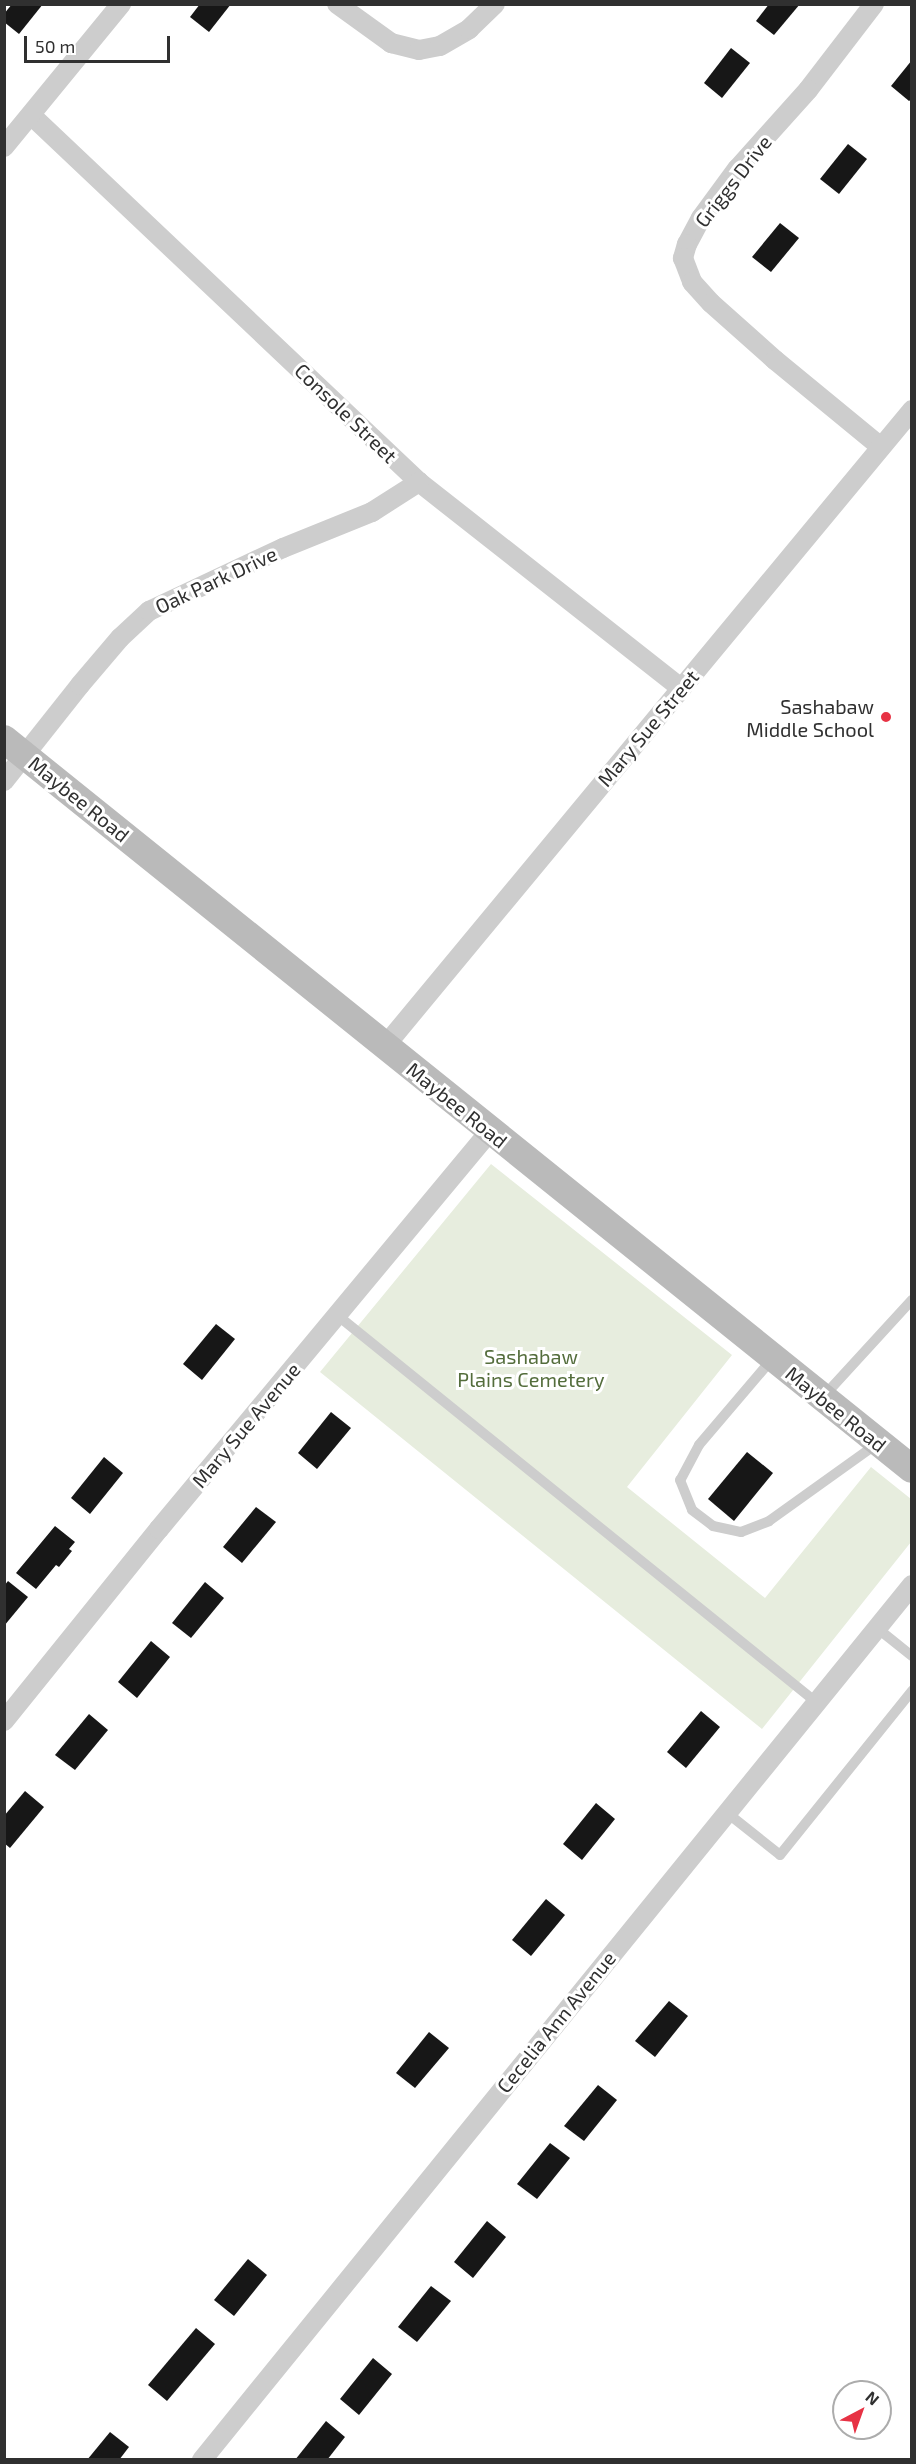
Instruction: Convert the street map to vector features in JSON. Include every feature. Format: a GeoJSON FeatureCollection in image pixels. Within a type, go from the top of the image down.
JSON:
{"type":"FeatureCollection","features":[{"type":"Feature","properties":{"kind":"main road","name":"Maybee Road"},"geometry":{"type":"LineString","coordinates":[[15,747],[912,1469]]}},
{"type":"Feature","properties":{"kind":"street"},"geometry":{"type":"LineString","coordinates":[[4,147],[121,4]]}},
{"type":"Feature","properties":{"kind":"street"},"geometry":{"type":"LineString","coordinates":[[337,4],[391,43],[419,50],[440,46],[459,35],[495,4]]}},
{"type":"Feature","properties":{"kind":"street","name":"Griggs Drive"},"geometry":{"type":"LineString","coordinates":[[874,4],[808,90],[737,169],[701,218],[687,244],[683,258],[692,282],[711,303],[775,360],[881,447]]}},
{"type":"Feature","properties":{"kind":"street","name":"Console Street"},"geometry":{"type":"LineString","coordinates":[[31,115],[419,482],[681,688]]}},
{"type":"Feature","properties":{"kind":"street","name":"Mary Sue Street"},"geometry":{"type":"LineString","coordinates":[[385,1046],[912,410]]}},
{"type":"Feature","properties":{"kind":"street","name":"Oak Park Drive"},"geometry":{"type":"LineString","coordinates":[[4,781],[15,747],[149,611],[283,548],[372,512],[419,482]]}},
{"type":"Feature","properties":{"kind":"street","name":"Mary Sue Avenue"},"geometry":{"type":"LineString","coordinates":[[4,1721],[490,1131]]}},
{"type":"Feature","properties":{"kind":"street","name":"Cecelia Ann Avenue"},"geometry":{"type":"LineString","coordinates":[[202,2460],[912,1585]]}},
{"type":"Feature","properties":{"kind":"lane"},"geometry":{"type":"LineString","coordinates":[[822,1397],[912,1300]]}},
{"type":"Feature","properties":{"kind":"lane"},"geometry":{"type":"LineString","coordinates":[[337,1315],[816,1702]]}},
{"type":"Feature","properties":{"kind":"lane"},"geometry":{"type":"LineString","coordinates":[[773,1358],[694,1454],[680,1480],[692,1510],[713,1526],[741,1532],[769,1521],[879,1442]]}},
{"type":"Feature","properties":{"kind":"lane"},"geometry":{"type":"LineString","coordinates":[[877,1628],[912,1656]]}},
{"type":"Feature","properties":{"kind":"lane"},"geometry":{"type":"LineString","coordinates":[[726,1812],[780,1855],[912,1691]]}},
{"type":"Feature","properties":{"kind":"green space","name":"Sashabaw Plains Cemetery"},"geometry":{"type":"Polygon","coordinates":[[[491,1164],[732,1355],[627,1487],[765,1598],[871,1467],[911,1499],[911,1542],[762,1729],[320,1372],[491,1164]]]}},
{"type":"Feature","properties":{"kind":"building"},"geometry":{"type":"Polygon","coordinates":[[[12,4],[43,4],[19,34],[4,22],[4,14],[12,4]]]}},
{"type":"Feature","properties":{"kind":"building"},"geometry":{"type":"Polygon","coordinates":[[[200,4],[231,4],[209,32],[190,17],[200,4]]]}},
{"type":"Feature","properties":{"kind":"building"},"geometry":{"type":"Polygon","coordinates":[[[769,4],[800,4],[774,35],[756,21],[769,4]]]}},
{"type":"Feature","properties":{"kind":"building"},"geometry":{"type":"Polygon","coordinates":[[[731,48],[750,63],[722,98],[704,83],[731,48]]]}},
{"type":"Feature","properties":{"kind":"building"},"geometry":{"type":"Polygon","coordinates":[[[912,60],[912,99],[909,101],[891,86],[912,60]]]}},
{"type":"Feature","properties":{"kind":"building"},"geometry":{"type":"Polygon","coordinates":[[[848,144],[867,159],[839,194],[820,179],[848,144]]]}},
{"type":"Feature","properties":{"kind":"building"},"geometry":{"type":"Polygon","coordinates":[[[780,223],[799,238],[771,272],[752,257],[780,223]]]}},
{"type":"Feature","properties":{"kind":"building"},"geometry":{"type":"Polygon","coordinates":[[[216,1324],[235,1339],[202,1380],[183,1364],[216,1324]]]}},
{"type":"Feature","properties":{"kind":"building"},"geometry":{"type":"Polygon","coordinates":[[[331,1412],[351,1428],[317,1469],[298,1453],[331,1412]]]}},
{"type":"Feature","properties":{"kind":"building"},"geometry":{"type":"Polygon","coordinates":[[[747,1452],[773,1473],[734,1521],[708,1499],[747,1452]]]}},
{"type":"Feature","properties":{"kind":"building"},"geometry":{"type":"Polygon","coordinates":[[[104,1457],[123,1473],[90,1514],[71,1498],[104,1457]]]}},
{"type":"Feature","properties":{"kind":"building"},"geometry":{"type":"Polygon","coordinates":[[[256,1507],[276,1522],[242,1563],[223,1547],[256,1507]]]}},
{"type":"Feature","properties":{"kind":"building"},"geometry":{"type":"Polygon","coordinates":[[[55,1526],[75,1542],[69,1549],[72,1551],[59,1567],[56,1565],[36,1589],[16,1573],[55,1526]]]}},
{"type":"Feature","properties":{"kind":"building"},"geometry":{"type":"Polygon","coordinates":[[[8,1581],[28,1597],[4,1626],[4,1586],[8,1581]]]}},
{"type":"Feature","properties":{"kind":"building"},"geometry":{"type":"Polygon","coordinates":[[[205,1582],[224,1598],[191,1638],[172,1623],[205,1582]]]}},
{"type":"Feature","properties":{"kind":"building"},"geometry":{"type":"Polygon","coordinates":[[[151,1641],[170,1657],[137,1698],[118,1682],[151,1641]]]}},
{"type":"Feature","properties":{"kind":"building"},"geometry":{"type":"Polygon","coordinates":[[[701,1711],[720,1727],[686,1768],[667,1752],[701,1711]]]}},
{"type":"Feature","properties":{"kind":"building"},"geometry":{"type":"Polygon","coordinates":[[[89,1714],[108,1730],[75,1770],[55,1755],[89,1714]]]}},
{"type":"Feature","properties":{"kind":"building"},"geometry":{"type":"Polygon","coordinates":[[[25,1791],[44,1807],[10,1848],[4,1843],[4,1816],[25,1791]]]}},
{"type":"Feature","properties":{"kind":"building"},"geometry":{"type":"Polygon","coordinates":[[[596,1803],[615,1819],[582,1860],[563,1844],[596,1803]]]}},
{"type":"Feature","properties":{"kind":"building"},"geometry":{"type":"Polygon","coordinates":[[[546,1899],[565,1915],[531,1956],[512,1940],[546,1899]]]}},
{"type":"Feature","properties":{"kind":"building"},"geometry":{"type":"Polygon","coordinates":[[[669,2001],[688,2016],[655,2057],[635,2041],[669,2001]]]}},
{"type":"Feature","properties":{"kind":"building"},"geometry":{"type":"Polygon","coordinates":[[[429,2032],[449,2048],[415,2088],[396,2073],[429,2032]]]}},
{"type":"Feature","properties":{"kind":"building"},"geometry":{"type":"Polygon","coordinates":[[[598,2085],[617,2100],[584,2141],[564,2126],[598,2085]]]}},
{"type":"Feature","properties":{"kind":"building"},"geometry":{"type":"Polygon","coordinates":[[[550,2143],[570,2158],[537,2199],[517,2184],[550,2143]]]}},
{"type":"Feature","properties":{"kind":"building"},"geometry":{"type":"Polygon","coordinates":[[[487,2221],[506,2237],[473,2278],[454,2262],[487,2221]]]}},
{"type":"Feature","properties":{"kind":"building"},"geometry":{"type":"Polygon","coordinates":[[[248,2259],[267,2275],[234,2316],[214,2300],[248,2259]]]}},
{"type":"Feature","properties":{"kind":"building"},"geometry":{"type":"Polygon","coordinates":[[[431,2286],[451,2301],[417,2342],[398,2327],[431,2286]]]}},
{"type":"Feature","properties":{"kind":"building"},"geometry":{"type":"Polygon","coordinates":[[[196,2328],[215,2344],[167,2401],[148,2385],[196,2328]]]}},
{"type":"Feature","properties":{"kind":"building"},"geometry":{"type":"Polygon","coordinates":[[[373,2358],[392,2374],[359,2415],[340,2399],[373,2358]]]}},
{"type":"Feature","properties":{"kind":"building"},"geometry":{"type":"Polygon","coordinates":[[[326,2421],[345,2437],[327,2460],[295,2460],[326,2421]]]}},
{"type":"Feature","properties":{"kind":"building"},"geometry":{"type":"Polygon","coordinates":[[[110,2432],[129,2447],[119,2460],[87,2460],[110,2432]]]}},
{"type":"Feature","properties":{"kind":"place","name":"Sashabaw Middle School"},"geometry":{"type":"Point","coordinates":[886,717]}}]}
